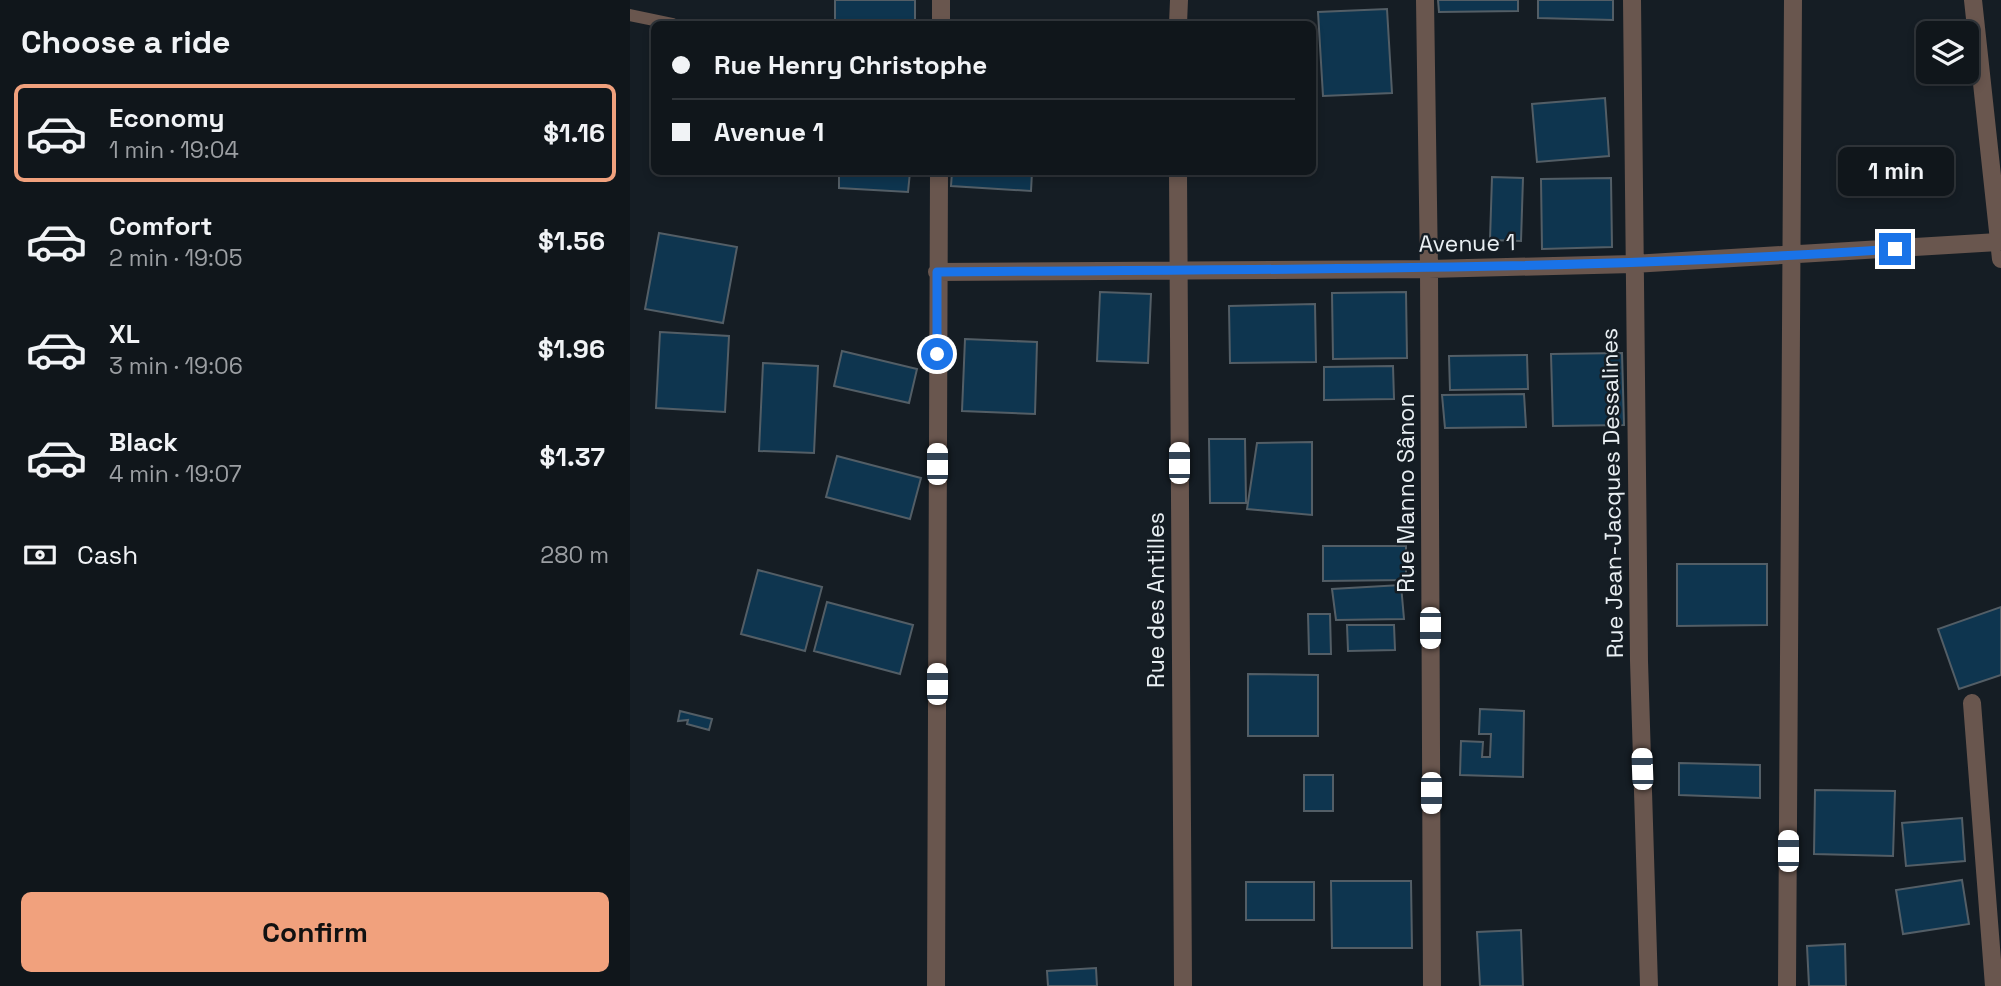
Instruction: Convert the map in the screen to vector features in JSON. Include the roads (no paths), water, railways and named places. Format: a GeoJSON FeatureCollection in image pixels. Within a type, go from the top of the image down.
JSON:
{"type":"FeatureCollection","features":[{"type":"Feature","properties":{"kind":"street"},"geometry":{"type":"LineString","coordinates":[[941,0],[941,21]]}},
{"type":"Feature","properties":{"kind":"street"},"geometry":{"type":"LineString","coordinates":[[1178,21],[1179,0]]}},
{"type":"Feature","properties":{"kind":"street","name":"Rue Manno Sânon"},"geometry":{"type":"LineString","coordinates":[[1425,0],[1430,269],[1432,986]]}},
{"type":"Feature","properties":{"kind":"street","name":"Rue Jean-Jacques Dessalines"},"geometry":{"type":"LineString","coordinates":[[1632,0],[1639,661],[1649,986]]}},
{"type":"Feature","properties":{"kind":"street"},"geometry":{"type":"LineString","coordinates":[[1787,986],[1793,0]]}},
{"type":"Feature","properties":{"kind":"street"},"geometry":{"type":"LineString","coordinates":[[1973,0],[2000,251]]}},
{"type":"Feature","properties":{"kind":"street"},"geometry":{"type":"LineString","coordinates":[[936,986],[939,175]]}},
{"type":"Feature","properties":{"kind":"street","name":"Rue des Antilles"},"geometry":{"type":"LineString","coordinates":[[1178,175],[1184,986]]}},
{"type":"Feature","properties":{"kind":"street","name":"Avenue 1"},"geometry":{"type":"LineString","coordinates":[[937,272],[1430,269],[2000,251]]}},
{"type":"Feature","properties":{"kind":"street"},"geometry":{"type":"LineString","coordinates":[[1972,703],[1994,986]]}},
{"type":"Feature","properties":{"kind":"lane"},"geometry":{"type":"LineString","coordinates":[[630,15],[659,21]]}}]}
